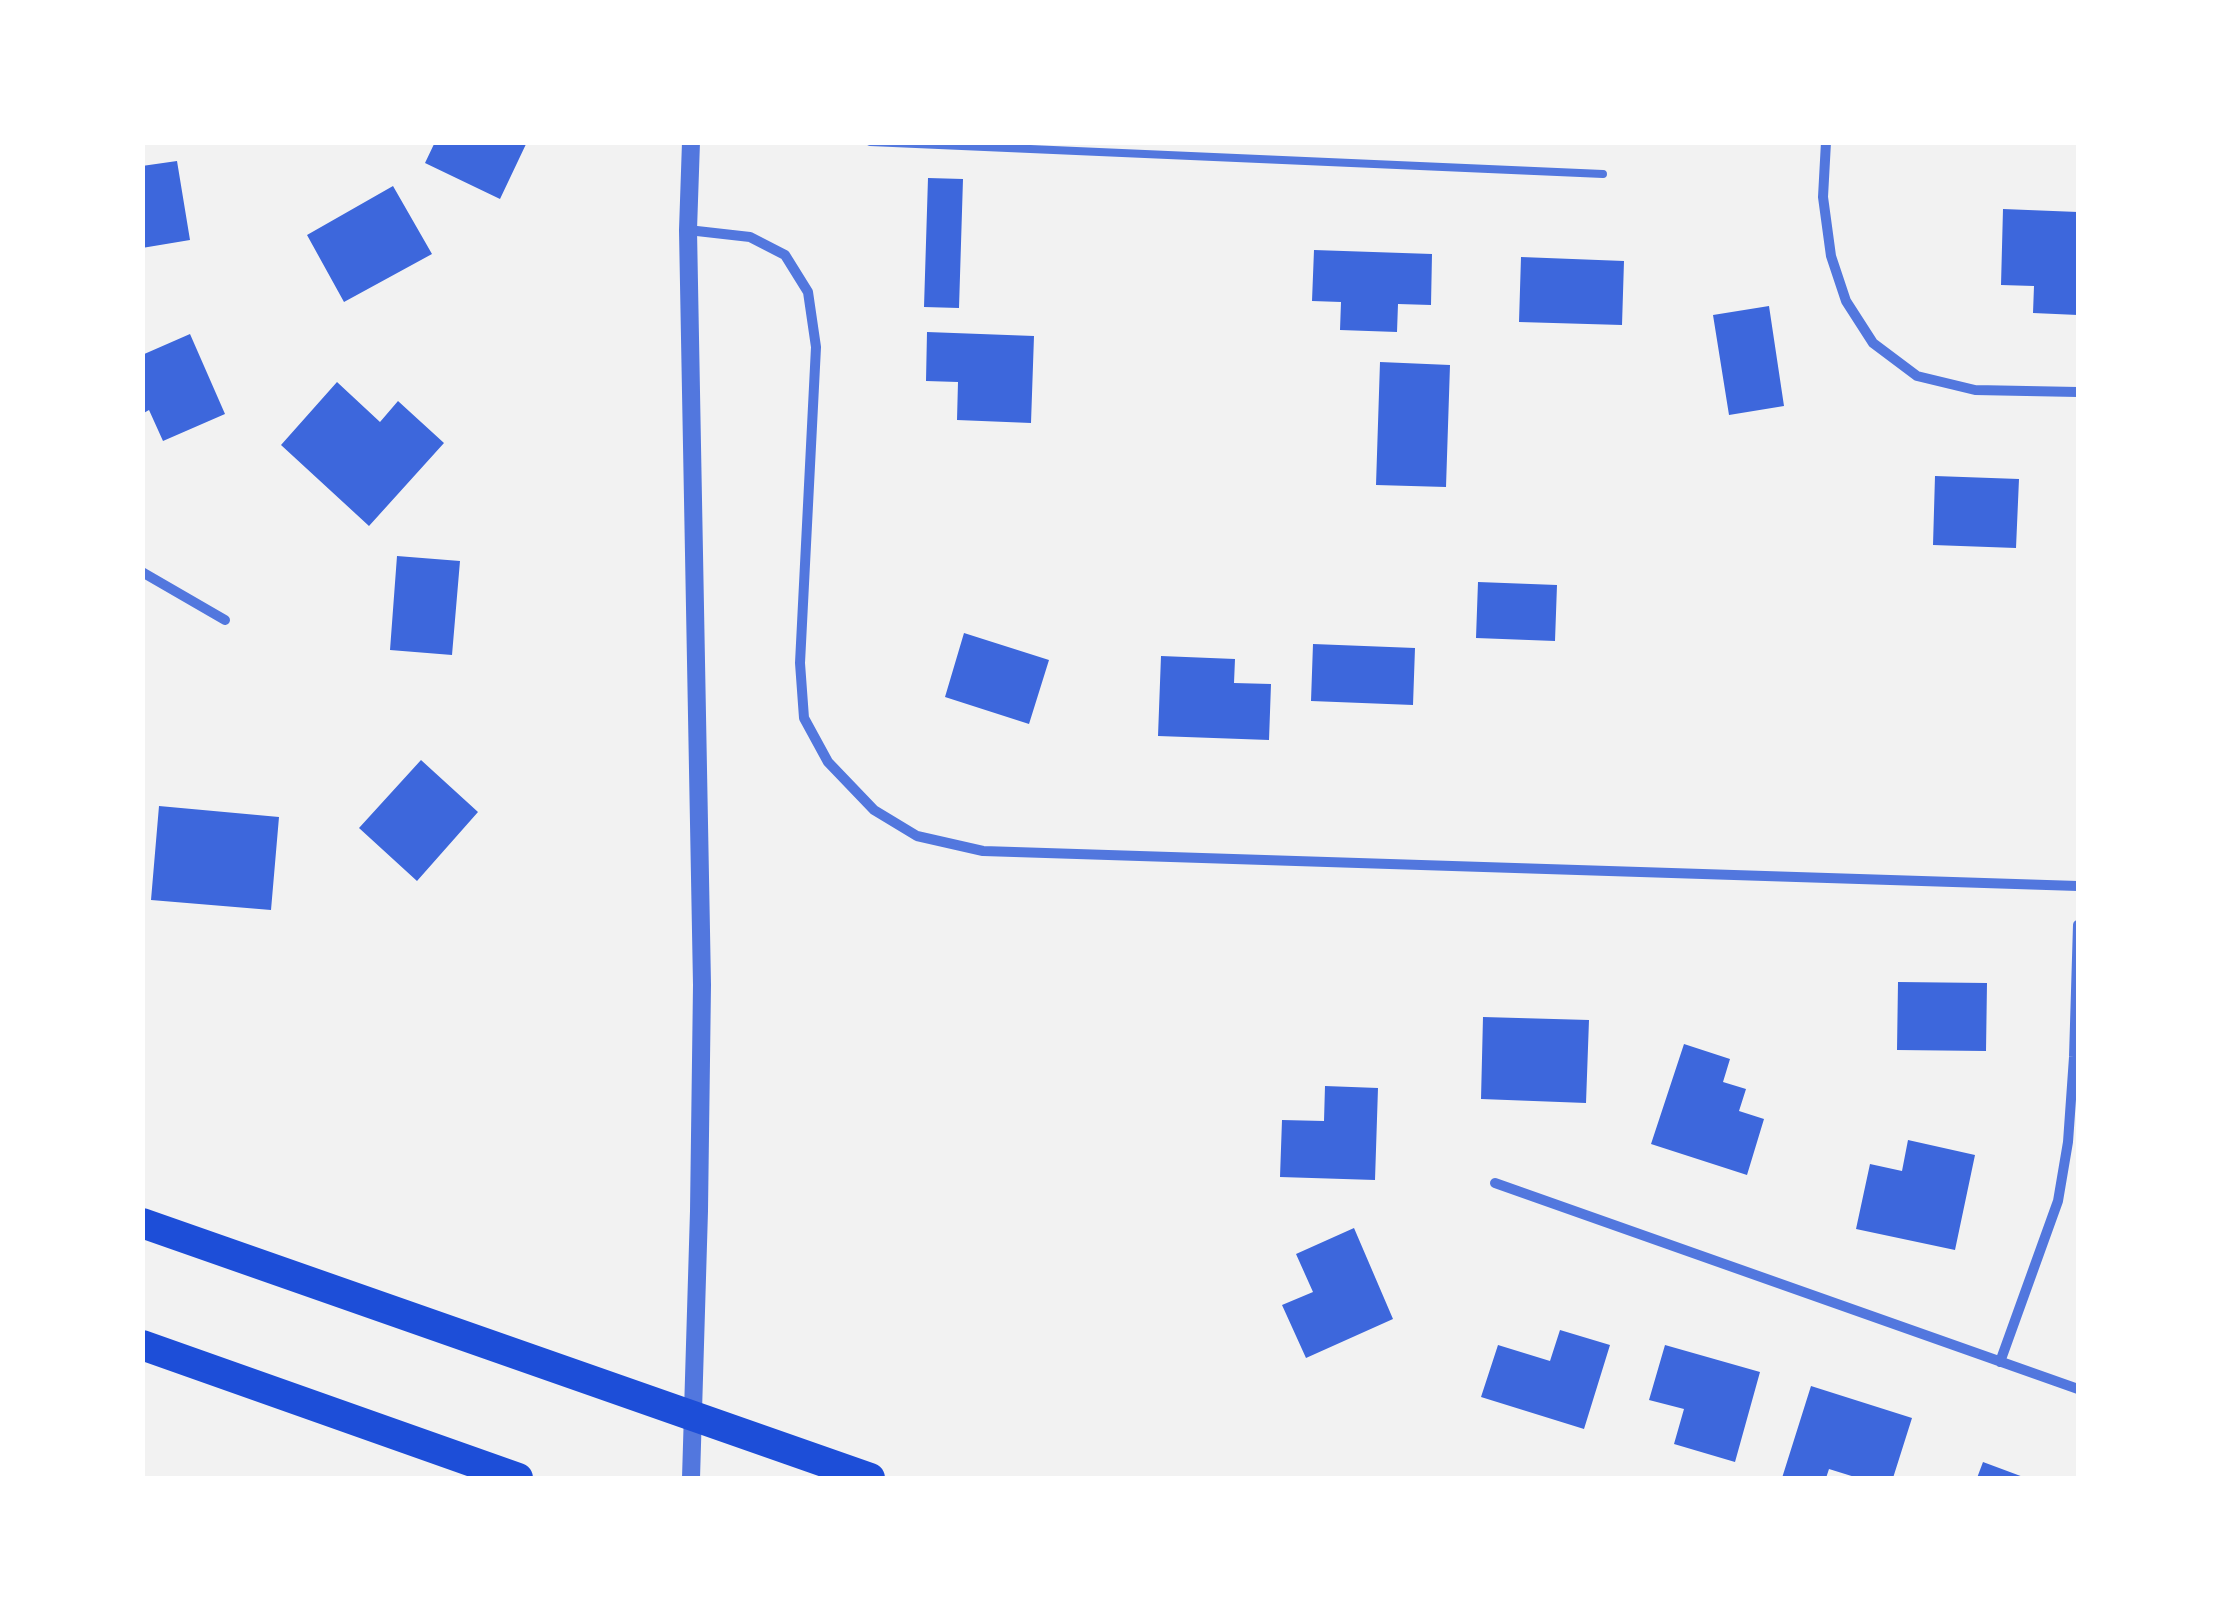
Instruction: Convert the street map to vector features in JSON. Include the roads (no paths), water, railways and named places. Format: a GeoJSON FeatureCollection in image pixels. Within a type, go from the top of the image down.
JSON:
{"type":"FeatureCollection","features":[{"type":"Feature","properties":{"kind":"highway"},"geometry":{"type":"LineString","coordinates":[[142,1223],[870,1478]]}},
{"type":"Feature","properties":{"kind":"highway"},"geometry":{"type":"LineString","coordinates":[[142,1345],[518,1478]]}},
{"type":"Feature","properties":{"kind":"street"},"geometry":{"type":"LineString","coordinates":[[691,142],[688,230],[702,985],[691,1478]]}},
{"type":"Feature","properties":{"kind":"street"},"geometry":{"type":"LineString","coordinates":[[1826,142],[1823,197],[1831,256],[1846,301],[1873,343],[1917,376],[1974,390],[2078,392]]}},
{"type":"Feature","properties":{"kind":"street"},"geometry":{"type":"LineString","coordinates":[[688,230],[750,237],[768,246],[785,255],[808,292],[816,347],[800,663],[804,718],[828,762],[874,810],[917,836],[983,851],[2078,886]]}},
{"type":"Feature","properties":{"kind":"street"},"geometry":{"type":"LineString","coordinates":[[142,572],[225,620]]}},
{"type":"Feature","properties":{"kind":"street"},"geometry":{"type":"LineString","coordinates":[[2000,1362],[2058,1201],[2068,1142],[2078,925]]}},
{"type":"Feature","properties":{"kind":"street"},"geometry":{"type":"LineString","coordinates":[[1495,1183],[2078,1389]]}},
{"type":"Feature","properties":{"kind":"lane"},"geometry":{"type":"LineString","coordinates":[[870,142],[1602,174]]}}]}
